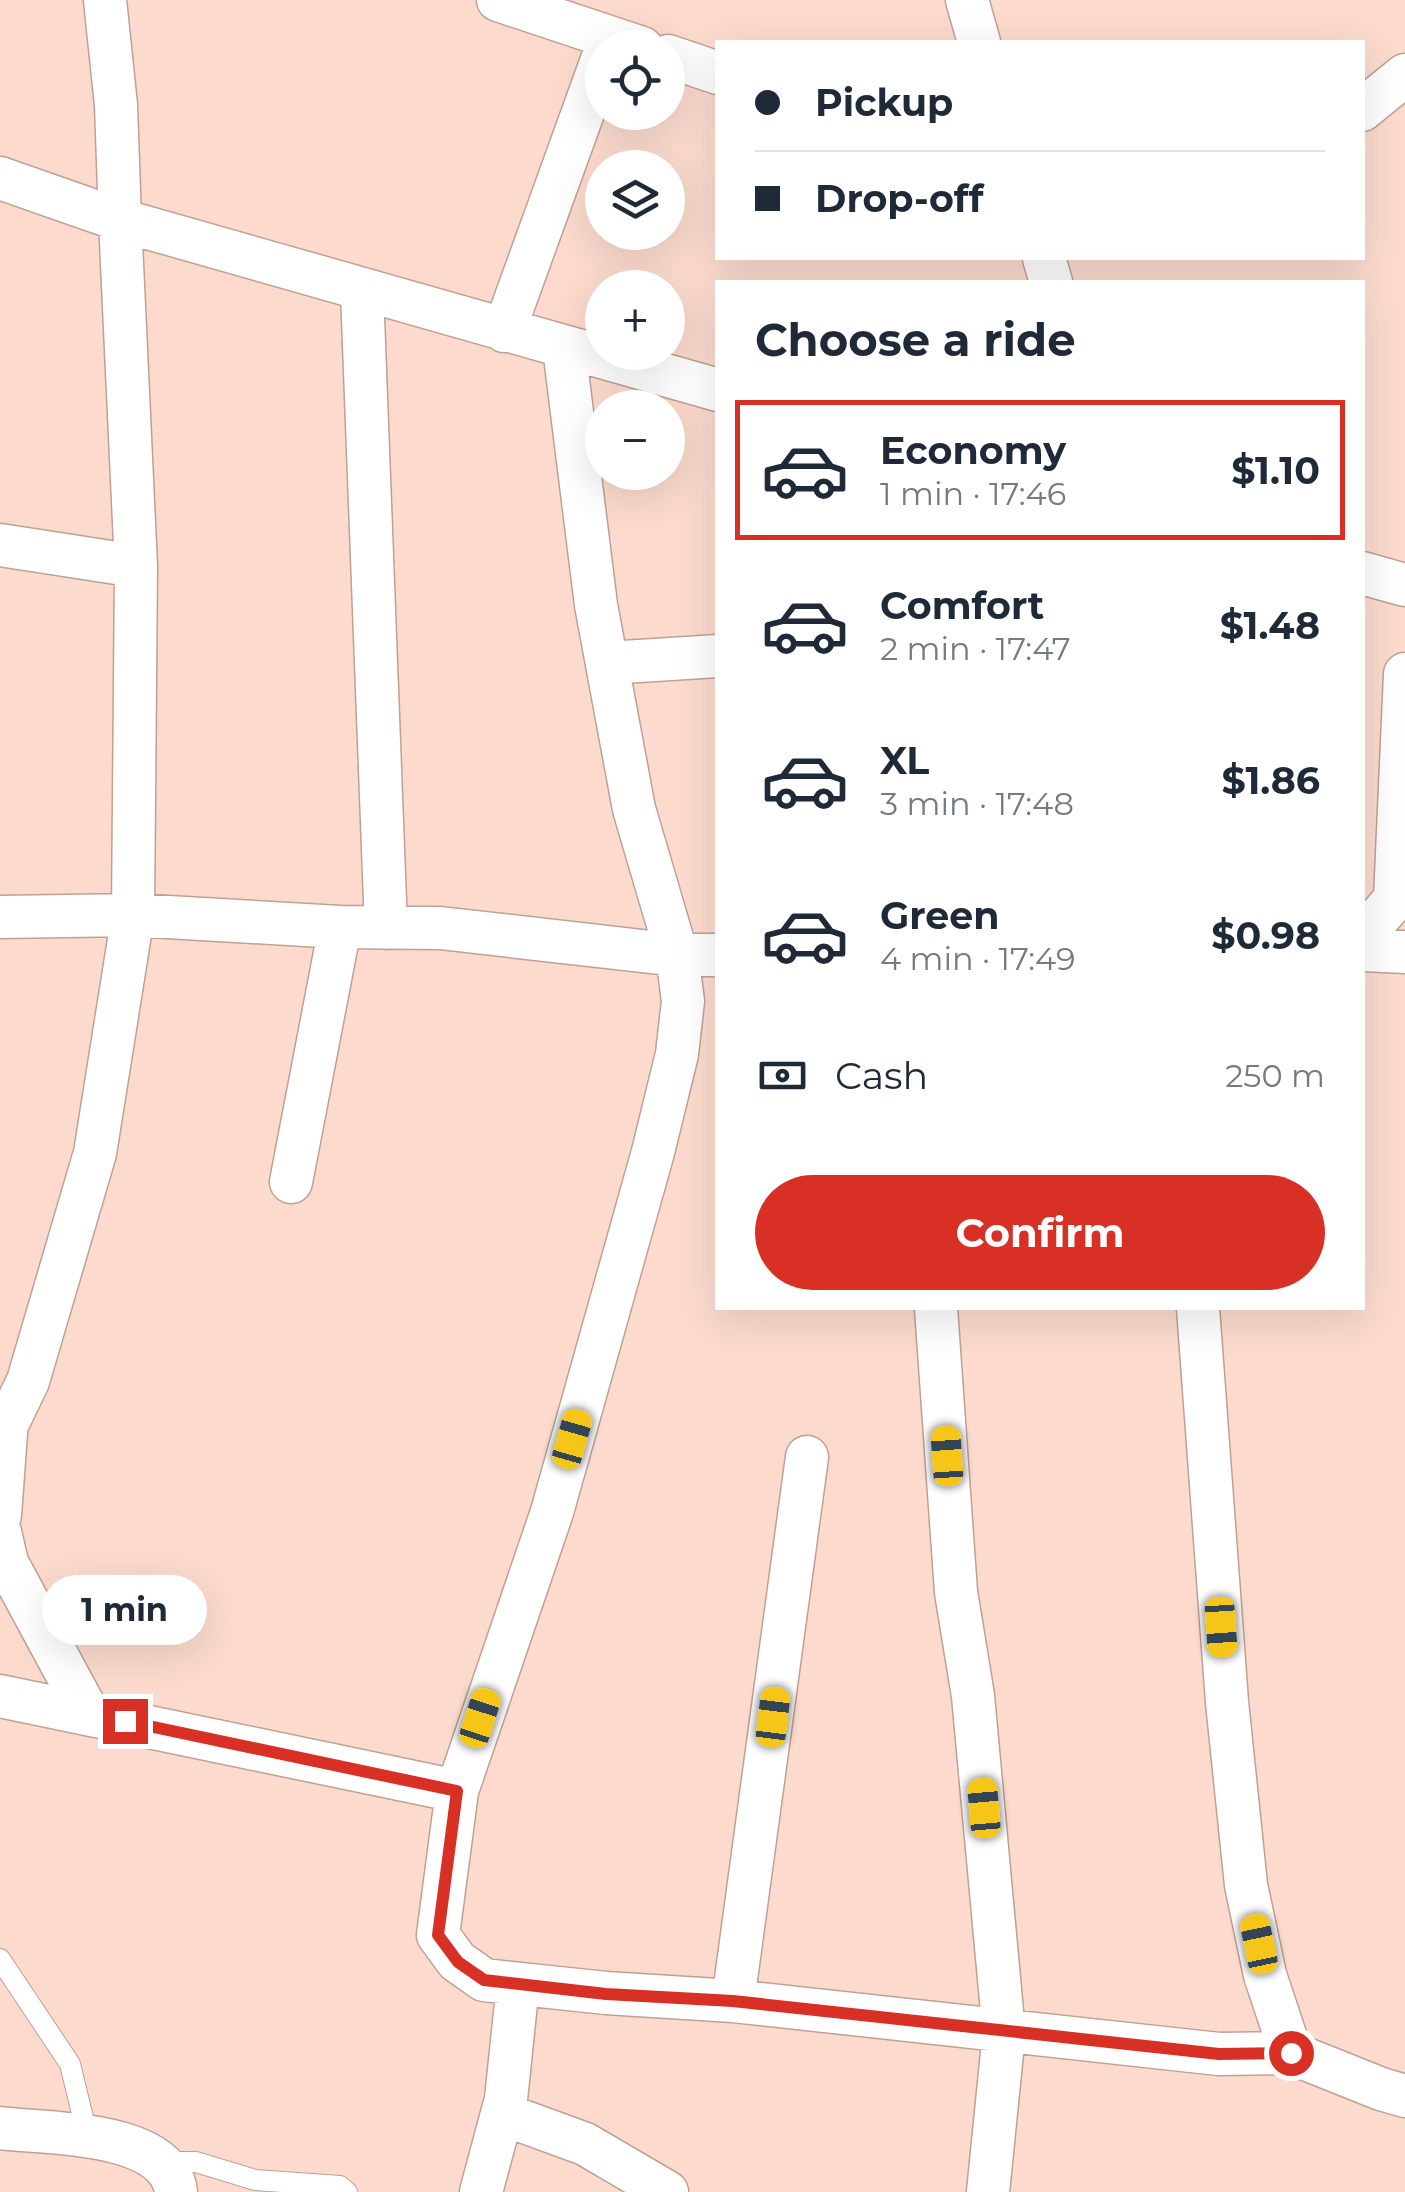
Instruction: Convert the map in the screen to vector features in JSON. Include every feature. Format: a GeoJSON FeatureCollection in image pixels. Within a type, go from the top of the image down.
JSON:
{"type":"FeatureCollection","features":[{"type":"Feature","properties":{"kind":"street"},"geometry":{"type":"LineString","coordinates":[[0,1515],[3,1436],[28,1381],[95,1154],[132,914],[136,566],[119,138],[105,0]]}},
{"type":"Feature","properties":{"kind":"street"},"geometry":{"type":"LineString","coordinates":[[498,0],[585,35]]}},
{"type":"Feature","properties":{"kind":"street"},"geometry":{"type":"LineString","coordinates":[[966,0],[978,40]]}},
{"type":"Feature","properties":{"kind":"street"},"geometry":{"type":"LineString","coordinates":[[685,61],[715,71]]}},
{"type":"Feature","properties":{"kind":"street"},"geometry":{"type":"LineString","coordinates":[[1365,108],[1405,75]]}},
{"type":"Feature","properties":{"kind":"street"},"geometry":{"type":"LineString","coordinates":[[504,332],[585,127]]}},
{"type":"Feature","properties":{"kind":"street"},"geometry":{"type":"LineString","coordinates":[[0,178],[120,220],[715,389]]}},
{"type":"Feature","properties":{"kind":"street"},"geometry":{"type":"LineString","coordinates":[[362,291],[386,928]]}},
{"type":"Feature","properties":{"kind":"street"},"geometry":{"type":"LineString","coordinates":[[564,348],[596,606],[634,809],[697,955],[682,1002],[677,1054],[654,1152],[552,1512],[457,1791],[438,1935],[458,1962],[484,1980],[606,1994],[733,2001],[1219,2054],[1291,2053],[1405,2096]]}},
{"type":"Feature","properties":{"kind":"street"},"geometry":{"type":"LineString","coordinates":[[0,545],[136,566]]}},
{"type":"Feature","properties":{"kind":"street"},"geometry":{"type":"LineString","coordinates":[[1365,574],[1405,585]]}},
{"type":"Feature","properties":{"kind":"street"},"geometry":{"type":"LineString","coordinates":[[607,663],[715,656]]}},
{"type":"Feature","properties":{"kind":"street"},"geometry":{"type":"LineString","coordinates":[[1365,934],[1400,905],[1405,674]]}},
{"type":"Feature","properties":{"kind":"street"},"geometry":{"type":"LineString","coordinates":[[0,917],[132,914],[340,927],[440,928],[697,955]]}},
{"type":"Feature","properties":{"kind":"street"},"geometry":{"type":"LineString","coordinates":[[292,1182],[340,927]]}},
{"type":"Feature","properties":{"kind":"street"},"geometry":{"type":"LineString","coordinates":[[1365,950],[1405,952]]}},
{"type":"Feature","properties":{"kind":"street"},"geometry":{"type":"LineString","coordinates":[[936,1310],[956,1592],[973,1696],[1004,2033],[988,2192]]}},
{"type":"Feature","properties":{"kind":"street"},"geometry":{"type":"LineString","coordinates":[[1198,1310],[1227,1702],[1246,1884],[1265,1974],[1291,2053]]}},
{"type":"Feature","properties":{"kind":"street"},"geometry":{"type":"LineString","coordinates":[[733,2001],[807,1457]]}},
{"type":"Feature","properties":{"kind":"street"},"geometry":{"type":"LineString","coordinates":[[0,1532],[7,1563],[88,1713]]}},
{"type":"Feature","properties":{"kind":"street"},"geometry":{"type":"LineString","coordinates":[[53,1653],[17,1699],[457,1791]]}},
{"type":"Feature","properties":{"kind":"street"},"geometry":{"type":"LineString","coordinates":[[481,2192],[503,2114],[518,1984]]}},
{"type":"Feature","properties":{"kind":"street"},"geometry":{"type":"LineString","coordinates":[[503,2114],[585,2144],[667,2192]]}},
{"type":"Feature","properties":{"kind":"street"},"geometry":{"type":"LineString","coordinates":[[0,2128],[126,2142],[169,2177]]}},
{"type":"Feature","properties":{"kind":"lane"},"geometry":{"type":"LineString","coordinates":[[0,1959],[70,2064],[88,2138]]}},
{"type":"Feature","properties":{"kind":"lane"},"geometry":{"type":"LineString","coordinates":[[169,2177],[196,2162],[255,2180],[340,2186],[346,2192]]}},
{"type":"Feature","properties":{"kind":"route"},"geometry":{"type":"LineString","coordinates":[[125,1721],[457,1791],[438,1935],[458,1962],[484,1980],[606,1994],[733,2001],[1219,2054],[1291,2053]]}}]}
